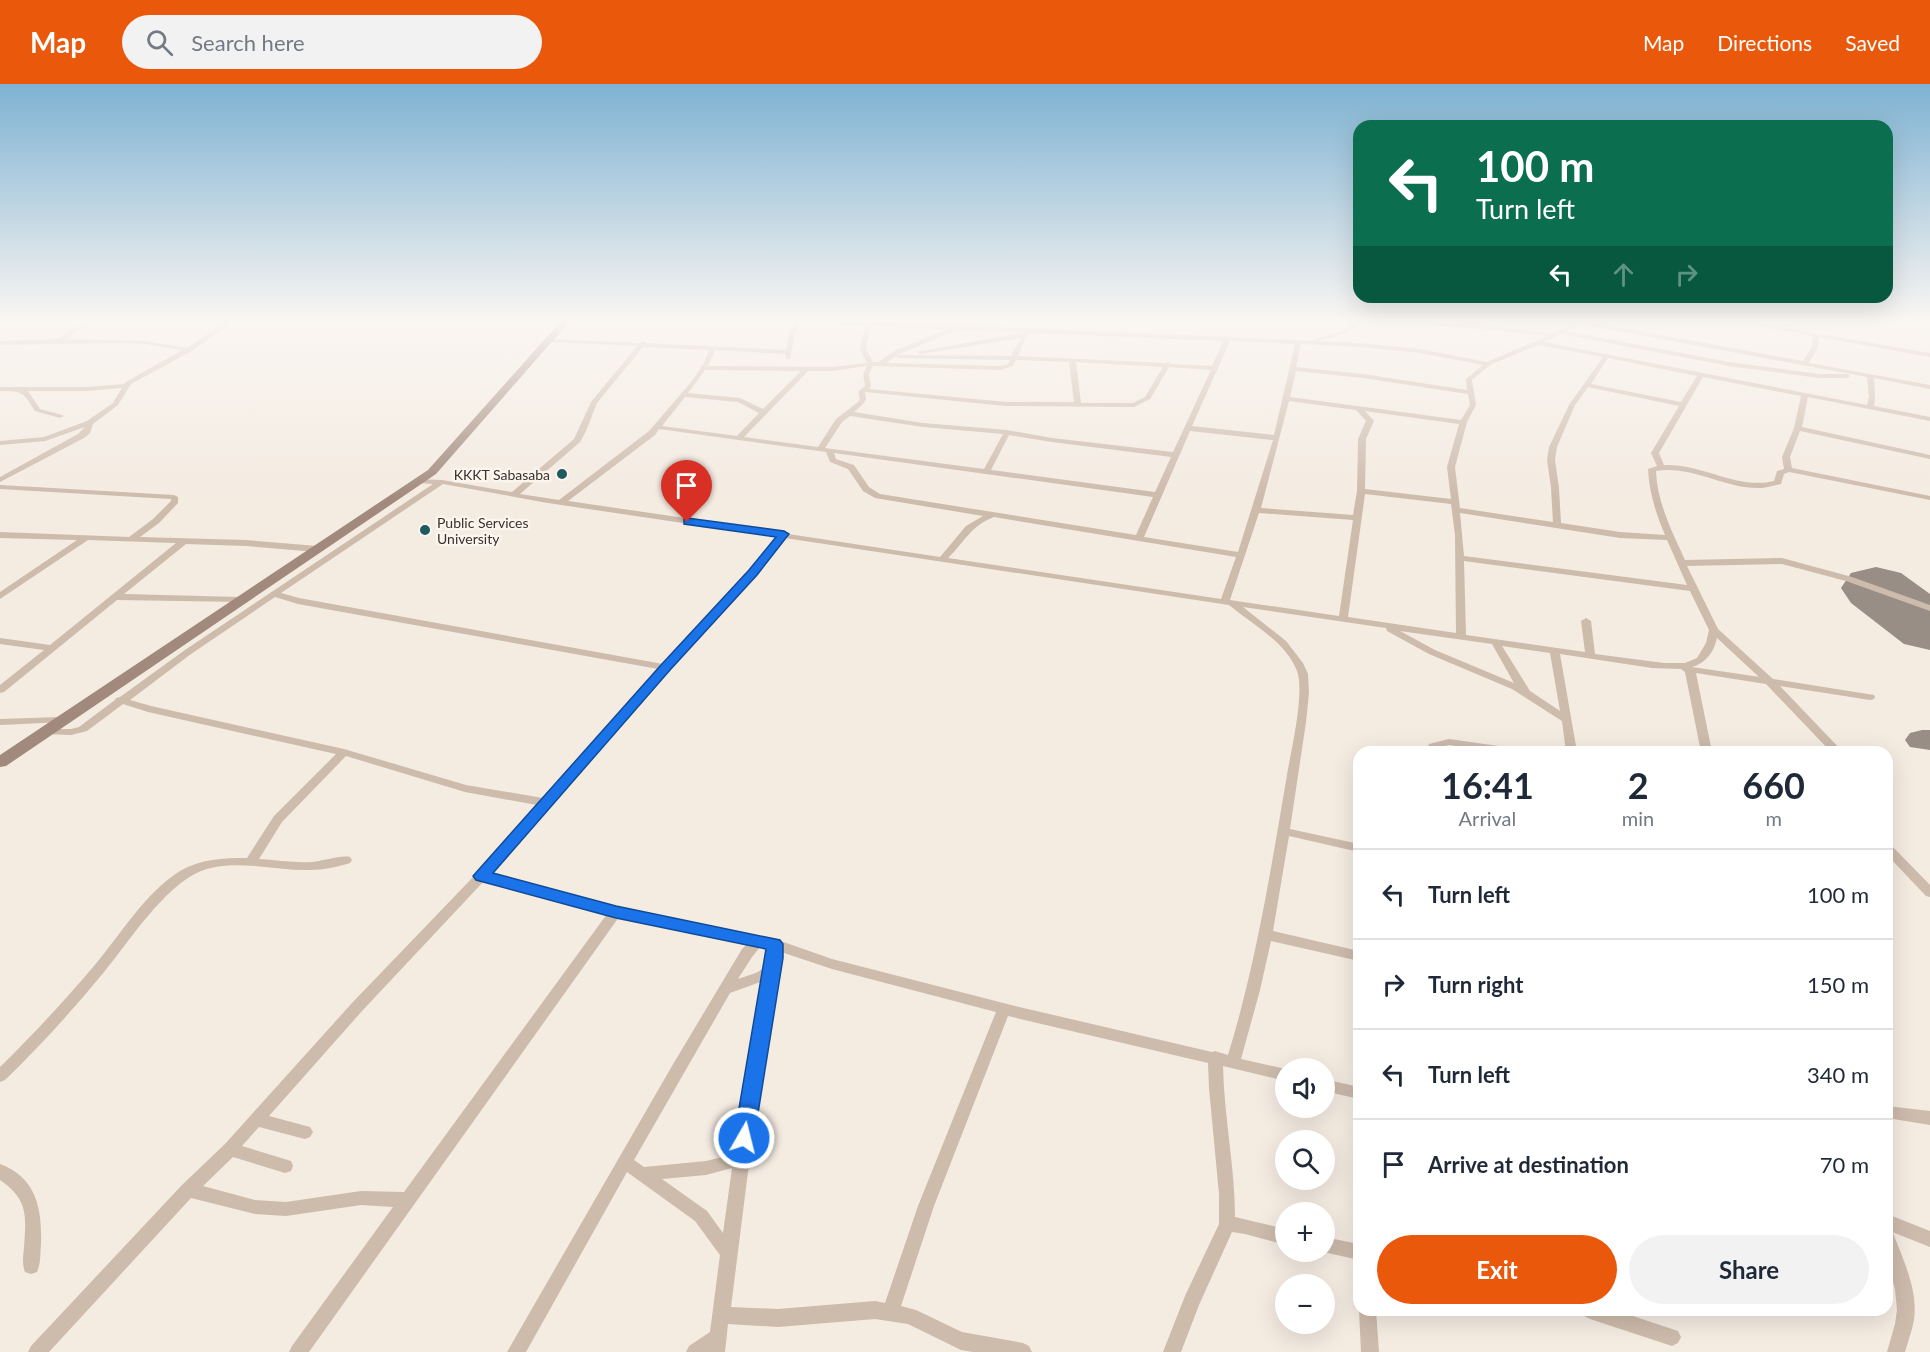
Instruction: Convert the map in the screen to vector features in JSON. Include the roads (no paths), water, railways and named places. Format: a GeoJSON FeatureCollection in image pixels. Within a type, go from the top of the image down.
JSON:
{"type":"FeatureCollection","features":[{"type":"Feature","properties":{"kind":"main road"},"geometry":{"type":"LineString","coordinates":[[0,762],[420,481],[438,466],[514,380]]}},
{"type":"Feature","properties":{"kind":"street"},"geometry":{"type":"LineString","coordinates":[[0,388],[86,389],[124,386],[133,380]]}},
{"type":"Feature","properties":{"kind":"street"},"geometry":{"type":"LineString","coordinates":[[515,494],[577,440],[584,430],[588,411],[612,380]]}},
{"type":"Feature","properties":{"kind":"street"},"geometry":{"type":"LineString","coordinates":[[562,502],[657,428],[694,380]]}},
{"type":"Feature","properties":{"kind":"street"},"geometry":{"type":"LineString","coordinates":[[739,438],[796,380]]}},
{"type":"Feature","properties":{"kind":"street"},"geometry":{"type":"LineString","coordinates":[[825,449],[847,413],[861,403],[868,386],[867,380]]}},
{"type":"Feature","properties":{"kind":"street"},"geometry":{"type":"LineString","coordinates":[[1075,380],[1078,404]]}},
{"type":"Feature","properties":{"kind":"street"},"geometry":{"type":"LineString","coordinates":[[863,394],[1006,404],[1134,405],[1142,403],[1159,380]]}},
{"type":"Feature","properties":{"kind":"street"},"geometry":{"type":"LineString","coordinates":[[1139,538],[1208,380]]}},
{"type":"Feature","properties":{"kind":"street"},"geometry":{"type":"LineString","coordinates":[[1229,603],[1277,438],[1291,380]]}},
{"type":"Feature","properties":{"kind":"street"},"geometry":{"type":"LineString","coordinates":[[1394,380],[1470,392]]}},
{"type":"Feature","properties":{"kind":"street"},"geometry":{"type":"LineString","coordinates":[[1461,638],[1457,506],[1451,467],[1462,422],[1473,405],[1469,380]]}},
{"type":"Feature","properties":{"kind":"street"},"geometry":{"type":"LineString","coordinates":[[1557,526],[1551,460],[1553,447],[1572,405],[1591,380]]}},
{"type":"Feature","properties":{"kind":"street"},"geometry":{"type":"LineString","coordinates":[[1661,466],[1655,453],[1698,380]]}},
{"type":"Feature","properties":{"kind":"street"},"geometry":{"type":"LineString","coordinates":[[1728,380],[1930,419]]}},
{"type":"Feature","properties":{"kind":"street"},"geometry":{"type":"LineString","coordinates":[[1870,407],[1871,380]]}},
{"type":"Feature","properties":{"kind":"street"},"geometry":{"type":"LineString","coordinates":[[1890,380],[1930,387]]}},
{"type":"Feature","properties":{"kind":"street"},"geometry":{"type":"LineString","coordinates":[[1588,385],[1684,405]]}},
{"type":"Feature","properties":{"kind":"street"},"geometry":{"type":"LineString","coordinates":[[0,443],[45,439],[90,423],[116,404],[122,396],[124,386]]}},
{"type":"Feature","properties":{"kind":"street"},"geometry":{"type":"LineString","coordinates":[[19,388],[28,394],[37,410],[60,416]]}},
{"type":"Feature","properties":{"kind":"street"},"geometry":{"type":"LineString","coordinates":[[682,395],[740,400],[765,413]]}},
{"type":"Feature","properties":{"kind":"street"},"geometry":{"type":"LineString","coordinates":[[1788,470],[1786,457],[1798,428],[1805,395]]}},
{"type":"Feature","properties":{"kind":"street"},"geometry":{"type":"LineString","coordinates":[[1287,399],[1462,422]]}},
{"type":"Feature","properties":{"kind":"street"},"geometry":{"type":"LineString","coordinates":[[1342,619],[1361,491],[1362,439],[1370,421],[1359,409]]}},
{"type":"Feature","properties":{"kind":"street"},"geometry":{"type":"LineString","coordinates":[[847,413],[923,425],[1007,432],[1052,440],[1176,455]]}},
{"type":"Feature","properties":{"kind":"street"},"geometry":{"type":"LineString","coordinates":[[0,480],[81,436],[87,431],[90,423]]}},
{"type":"Feature","properties":{"kind":"street"},"geometry":{"type":"LineString","coordinates":[[657,428],[1159,495]]}},
{"type":"Feature","properties":{"kind":"street"},"geometry":{"type":"LineString","coordinates":[[1187,428],[1277,438]]}},
{"type":"Feature","properties":{"kind":"street"},"geometry":{"type":"LineString","coordinates":[[1798,428],[1930,457]]}},
{"type":"Feature","properties":{"kind":"street"},"geometry":{"type":"LineString","coordinates":[[986,472],[1007,432]]}},
{"type":"Feature","properties":{"kind":"street"},"geometry":{"type":"LineString","coordinates":[[825,449],[833,460],[851,467],[872,494],[1242,555]]}},
{"type":"Feature","properties":{"kind":"street"},"geometry":{"type":"LineString","coordinates":[[1832,746],[1714,630],[1669,538],[1651,476],[1652,469],[1661,466],[1682,468],[1759,485],[1778,482],[1780,473],[1788,470],[1930,498]]}},
{"type":"Feature","properties":{"kind":"street"},"geometry":{"type":"LineString","coordinates":[[420,481],[442,482],[723,527],[784,534],[1387,627],[1677,667],[1870,697]]}},
{"type":"Feature","properties":{"kind":"street"},"geometry":{"type":"LineString","coordinates":[[45,731],[79,731],[274,594],[442,482]]}},
{"type":"Feature","properties":{"kind":"street"},"geometry":{"type":"LineString","coordinates":[[0,487],[174,497],[175,501],[156,521],[130,540]]}},
{"type":"Feature","properties":{"kind":"street"},"geometry":{"type":"LineString","coordinates":[[1361,491],[1457,506],[1557,526],[1620,535],[1669,538]]}},
{"type":"Feature","properties":{"kind":"street"},"geometry":{"type":"LineString","coordinates":[[943,559],[957,545],[968,525],[971,510]]}},
{"type":"Feature","properties":{"kind":"street"},"geometry":{"type":"LineString","coordinates":[[1255,510],[1356,518]]}},
{"type":"Feature","properties":{"kind":"street"},"geometry":{"type":"LineString","coordinates":[[968,525],[995,514]]}},
{"type":"Feature","properties":{"kind":"street"},"geometry":{"type":"LineString","coordinates":[[37,1352],[230,1149],[357,1007],[481,876],[753,572],[784,534]]}},
{"type":"Feature","properties":{"kind":"street"},"geometry":{"type":"LineString","coordinates":[[0,535],[246,543],[317,549]]}},
{"type":"Feature","properties":{"kind":"street"},"geometry":{"type":"LineString","coordinates":[[0,596],[87,538]]}},
{"type":"Feature","properties":{"kind":"street"},"geometry":{"type":"LineString","coordinates":[[0,690],[183,542]]}},
{"type":"Feature","properties":{"kind":"street"},"geometry":{"type":"LineString","coordinates":[[1460,558],[1694,590]]}},
{"type":"Feature","properties":{"kind":"street"},"geometry":{"type":"LineString","coordinates":[[1683,563],[1782,561],[1849,579],[1930,608]]}},
{"type":"Feature","properties":{"kind":"street"},"geometry":{"type":"LineString","coordinates":[[0,585],[16,585]]}},
{"type":"Feature","properties":{"kind":"street"},"geometry":{"type":"LineString","coordinates":[[274,594],[298,601],[665,668]]}},
{"type":"Feature","properties":{"kind":"street"},"geometry":{"type":"LineString","coordinates":[[115,597],[240,600]]}},
{"type":"Feature","properties":{"kind":"street"},"geometry":{"type":"LineString","coordinates":[[1229,603],[1293,655],[1304,675],[1298,742],[1267,935],[1248,1018],[1233,1062]]}},
{"type":"Feature","properties":{"kind":"street"},"geometry":{"type":"LineString","coordinates":[[1586,621],[1590,656]]}},
{"type":"Feature","properties":{"kind":"street"},"geometry":{"type":"LineString","coordinates":[[1387,627],[1432,652],[1525,692],[1567,720]]}},
{"type":"Feature","properties":{"kind":"street"},"geometry":{"type":"LineString","coordinates":[[1677,667],[1695,665],[1705,656],[1714,630]]}},
{"type":"Feature","properties":{"kind":"street"},"geometry":{"type":"LineString","coordinates":[[0,640],[51,648]]}},
{"type":"Feature","properties":{"kind":"street"},"geometry":{"type":"LineString","coordinates":[[1496,643],[1525,692]]}},
{"type":"Feature","properties":{"kind":"street"},"geometry":{"type":"LineString","coordinates":[[1555,651],[1571,746]]}},
{"type":"Feature","properties":{"kind":"street"},"geometry":{"type":"LineString","coordinates":[[1690,670],[1706,746]]}},
{"type":"Feature","properties":{"kind":"street"},"geometry":{"type":"LineString","coordinates":[[120,700],[148,709],[344,752],[465,788],[547,803]]}},
{"type":"Feature","properties":{"kind":"street"},"geometry":{"type":"LineString","coordinates":[[0,722],[60,720]]}},
{"type":"Feature","properties":{"kind":"street"},"geometry":{"type":"LineString","coordinates":[[1433,746],[1449,742],[1477,746]]}},
{"type":"Feature","properties":{"kind":"street"},"geometry":{"type":"LineString","coordinates":[[250,863],[278,819],[344,752]]}},
{"type":"Feature","properties":{"kind":"street"},"geometry":{"type":"LineString","coordinates":[[1283,831],[1353,847]]}},
{"type":"Feature","properties":{"kind":"street"},"geometry":{"type":"LineString","coordinates":[[1893,854],[1930,892]]}},
{"type":"Feature","properties":{"kind":"street"},"geometry":{"type":"LineString","coordinates":[[0,1076],[54,1021],[137,922],[180,878],[199,867],[250,863],[303,866],[336,864],[346,860]]}},
{"type":"Feature","properties":{"kind":"street"},"geometry":{"type":"LineString","coordinates":[[481,876],[616,912],[758,940],[832,964],[1004,1009],[1275,1072]]}},
{"type":"Feature","properties":{"kind":"street"},"geometry":{"type":"LineString","coordinates":[[298,1352],[616,912]]}},
{"type":"Feature","properties":{"kind":"street"},"geometry":{"type":"LineString","coordinates":[[1267,935],[1353,955]]}},
{"type":"Feature","properties":{"kind":"street"},"geometry":{"type":"LineString","coordinates":[[516,1352],[726,989],[758,940]]}},
{"type":"Feature","properties":{"kind":"street"},"geometry":{"type":"LineString","coordinates":[[695,1352],[717,1345],[741,1159],[773,967],[774,944]]}},
{"type":"Feature","properties":{"kind":"street"},"geometry":{"type":"LineString","coordinates":[[726,989],[765,975],[773,967]]}},
{"type":"Feature","properties":{"kind":"street"},"geometry":{"type":"LineString","coordinates":[[891,1311],[926,1206],[1004,1009]]}},
{"type":"Feature","properties":{"kind":"street"},"geometry":{"type":"LineString","coordinates":[[1172,1352],[1191,1302],[1227,1224],[1227,1194],[1215,1057]]}},
{"type":"Feature","properties":{"kind":"street"},"geometry":{"type":"LineString","coordinates":[[1335,1088],[1353,1092]]}},
{"type":"Feature","properties":{"kind":"street"},"geometry":{"type":"LineString","coordinates":[[1893,1113],[1930,1118]]}},
{"type":"Feature","properties":{"kind":"street"},"geometry":{"type":"LineString","coordinates":[[256,1120],[305,1132]]}},
{"type":"Feature","properties":{"kind":"street"},"geometry":{"type":"LineString","coordinates":[[230,1149],[285,1166]]}},
{"type":"Feature","properties":{"kind":"street"},"geometry":{"type":"LineString","coordinates":[[642,1174],[706,1168],[741,1159]]}},
{"type":"Feature","properties":{"kind":"street"},"geometry":{"type":"LineString","coordinates":[[626,1162],[701,1216],[729,1253]]}},
{"type":"Feature","properties":{"kind":"street"},"geometry":{"type":"LineString","coordinates":[[0,1171],[26,1193],[32,1226],[31,1266]]}},
{"type":"Feature","properties":{"kind":"street"},"geometry":{"type":"LineString","coordinates":[[189,1190],[255,1207],[286,1209],[361,1198],[408,1200]]}},
{"type":"Feature","properties":{"kind":"street"},"geometry":{"type":"LineString","coordinates":[[1227,1224],[1275,1234]]}},
{"type":"Feature","properties":{"kind":"street"},"geometry":{"type":"LineString","coordinates":[[1893,1224],[1930,1239]]}},
{"type":"Feature","properties":{"kind":"street"},"geometry":{"type":"LineString","coordinates":[[1335,1247],[1353,1251]]}},
{"type":"Feature","properties":{"kind":"street"},"geometry":{"type":"LineString","coordinates":[[1893,1255],[1906,1304],[1905,1320],[1896,1352]]}},
{"type":"Feature","properties":{"kind":"street"},"geometry":{"type":"LineString","coordinates":[[721,1314],[748,1319],[875,1310],[891,1311],[910,1316],[962,1341],[1023,1352]]}},
{"type":"Feature","properties":{"kind":"street"},"geometry":{"type":"LineString","coordinates":[[1368,1316],[1370,1352]]}},
{"type":"Feature","properties":{"kind":"street"},"geometry":{"type":"LineString","coordinates":[[1608,1316],[1672,1337]]}},
{"type":"Feature","properties":{"kind":"place","name":"KKKT Sabasaba"},"geometry":{"type":"Point","coordinates":[562,474]}},
{"type":"Feature","properties":{"kind":"place","name":"Public Services University"},"geometry":{"type":"Point","coordinates":[425,530]}}]}
